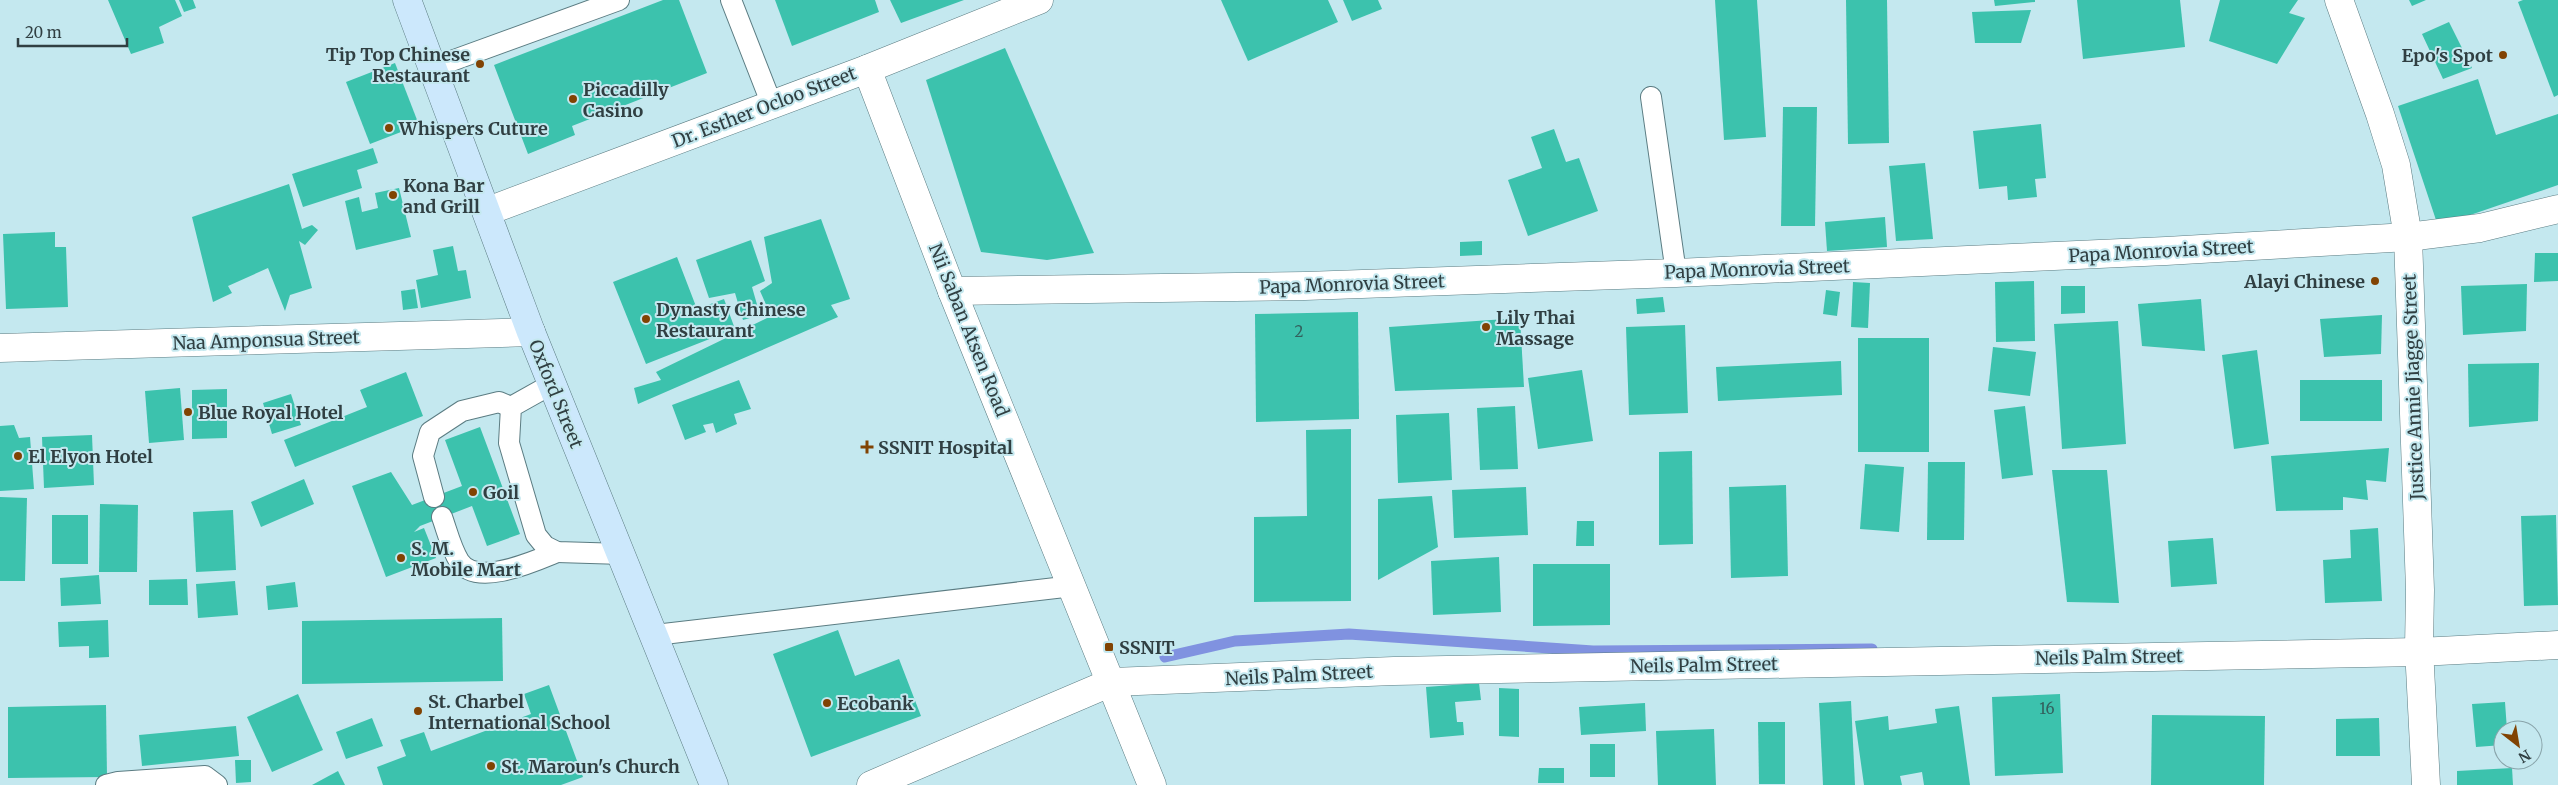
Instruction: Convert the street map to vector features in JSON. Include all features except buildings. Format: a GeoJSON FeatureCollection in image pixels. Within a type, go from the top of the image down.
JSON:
{"type":"FeatureCollection","features":[{"type":"Feature","properties":{"kind":"main road","name":"Oxford Street"},"geometry":{"type":"LineString","coordinates":[[406,0],[488,211],[531,332],[623,554],[714,785]]}},
{"type":"Feature","properties":{"kind":"street","name":"Justice Annie Jiagge Street"},"geometry":{"type":"LineString","coordinates":[[2339,0],[2380,114],[2396,166],[2408,237],[2420,590],[2419,650],[2426,785]]}},
{"type":"Feature","properties":{"kind":"street","name":"Dr. Esther Ocloo Street"},"geometry":{"type":"LineString","coordinates":[[488,211],[867,69],[1034,1]]}},
{"type":"Feature","properties":{"kind":"street","name":"Nii Saban Atsen Road"},"geometry":{"type":"LineString","coordinates":[[867,69],[952,291],[1112,682],[1152,785]]}},
{"type":"Feature","properties":{"kind":"street","name":"Papa Monrovia Street"},"geometry":{"type":"LineString","coordinates":[[952,291],[1305,286],[1676,273],[2156,252],[2408,237],[2480,228],[2558,209]]}},
{"type":"Feature","properties":{"kind":"street","name":"Naa Amponsua Street"},"geometry":{"type":"LineString","coordinates":[[0,348],[531,332]]}},
{"type":"Feature","properties":{"kind":"street","name":"Neils Palm Street"},"geometry":{"type":"LineString","coordinates":[[871,785],[1112,682],[1394,671],[2419,650],[2558,645]]}},
{"type":"Feature","properties":{"kind":"lane"},"geometry":{"type":"LineString","coordinates":[[432,68],[619,0]]}},
{"type":"Feature","properties":{"kind":"lane"},"geometry":{"type":"LineString","coordinates":[[731,0],[772,104]]}},
{"type":"Feature","properties":{"kind":"lane"},"geometry":{"type":"LineString","coordinates":[[1651,97],[1676,273]]}},
{"type":"Feature","properties":{"kind":"lane"},"geometry":{"type":"LineString","coordinates":[[511,407],[552,384]]}},
{"type":"Feature","properties":{"kind":"lane"},"geometry":{"type":"LineString","coordinates":[[434,497],[423,456],[430,432],[462,411],[499,402],[511,407]]}},
{"type":"Feature","properties":{"kind":"lane"},"geometry":{"type":"LineString","coordinates":[[511,407],[508,443],[536,535],[545,546],[557,552]]}},
{"type":"Feature","properties":{"kind":"lane"},"geometry":{"type":"LineString","coordinates":[[442,517],[459,562],[477,572],[516,569],[557,552],[623,554]]}},
{"type":"Feature","properties":{"kind":"lane"},"geometry":{"type":"LineString","coordinates":[[655,635],[1073,586]]}},
{"type":"Feature","properties":{"kind":"lane"},"geometry":{"type":"LineString","coordinates":[[106,785],[118,782],[205,776],[217,785]]}},
{"type":"Feature","properties":{"kind":"waterway"},"geometry":{"type":"LineString","coordinates":[[1165,657],[1235,641],[1349,634],[1593,651],[1872,649]]}},
{"type":"Feature","properties":{"kind":"place","name":"Epo's Spot"},"geometry":{"type":"Point","coordinates":[2503,55]}},
{"type":"Feature","properties":{"kind":"place","name":"Tip Top Chinese Restaurant"},"geometry":{"type":"Point","coordinates":[480,64]}},
{"type":"Feature","properties":{"kind":"place","name":"Piccadilly Casino"},"geometry":{"type":"Point","coordinates":[573,99]}},
{"type":"Feature","properties":{"kind":"place","name":"Whispers Cuture"},"geometry":{"type":"Point","coordinates":[389,128]}},
{"type":"Feature","properties":{"kind":"place","name":"Kona Bar and Grill"},"geometry":{"type":"Point","coordinates":[393,195]}},
{"type":"Feature","properties":{"kind":"place","name":"Alayi Chinese"},"geometry":{"type":"Point","coordinates":[2375,281]}},
{"type":"Feature","properties":{"kind":"place","name":"Dynasty Chinese Restaurant"},"geometry":{"type":"Point","coordinates":[646,319]}},
{"type":"Feature","properties":{"kind":"place","name":"Lily Thai Massage"},"geometry":{"type":"Point","coordinates":[1486,327]}},
{"type":"Feature","properties":{"kind":"place","name":"Blue Royal Hotel"},"geometry":{"type":"Point","coordinates":[188,412]}},
{"type":"Feature","properties":{"kind":"place","name":"SSNIT Hospital"},"geometry":{"type":"Point","coordinates":[867,447]}},
{"type":"Feature","properties":{"kind":"place","name":"El Elyon Hotel"},"geometry":{"type":"Point","coordinates":[18,456]}},
{"type":"Feature","properties":{"kind":"place","name":"Goil"},"geometry":{"type":"Point","coordinates":[473,492]}},
{"type":"Feature","properties":{"kind":"place","name":"S. M. Mobile Mart"},"geometry":{"type":"Point","coordinates":[401,558]}},
{"type":"Feature","properties":{"kind":"place","name":"SSNIT"},"geometry":{"type":"Point","coordinates":[1109,647]}},
{"type":"Feature","properties":{"kind":"place","name":"Ecobank"},"geometry":{"type":"Point","coordinates":[827,703]}},
{"type":"Feature","properties":{"kind":"place","name":"St. Charbel International School"},"geometry":{"type":"Point","coordinates":[418,711]}},
{"type":"Feature","properties":{"kind":"place","name":"St. Maroun's Church"},"geometry":{"type":"Point","coordinates":[491,766]}}]}
